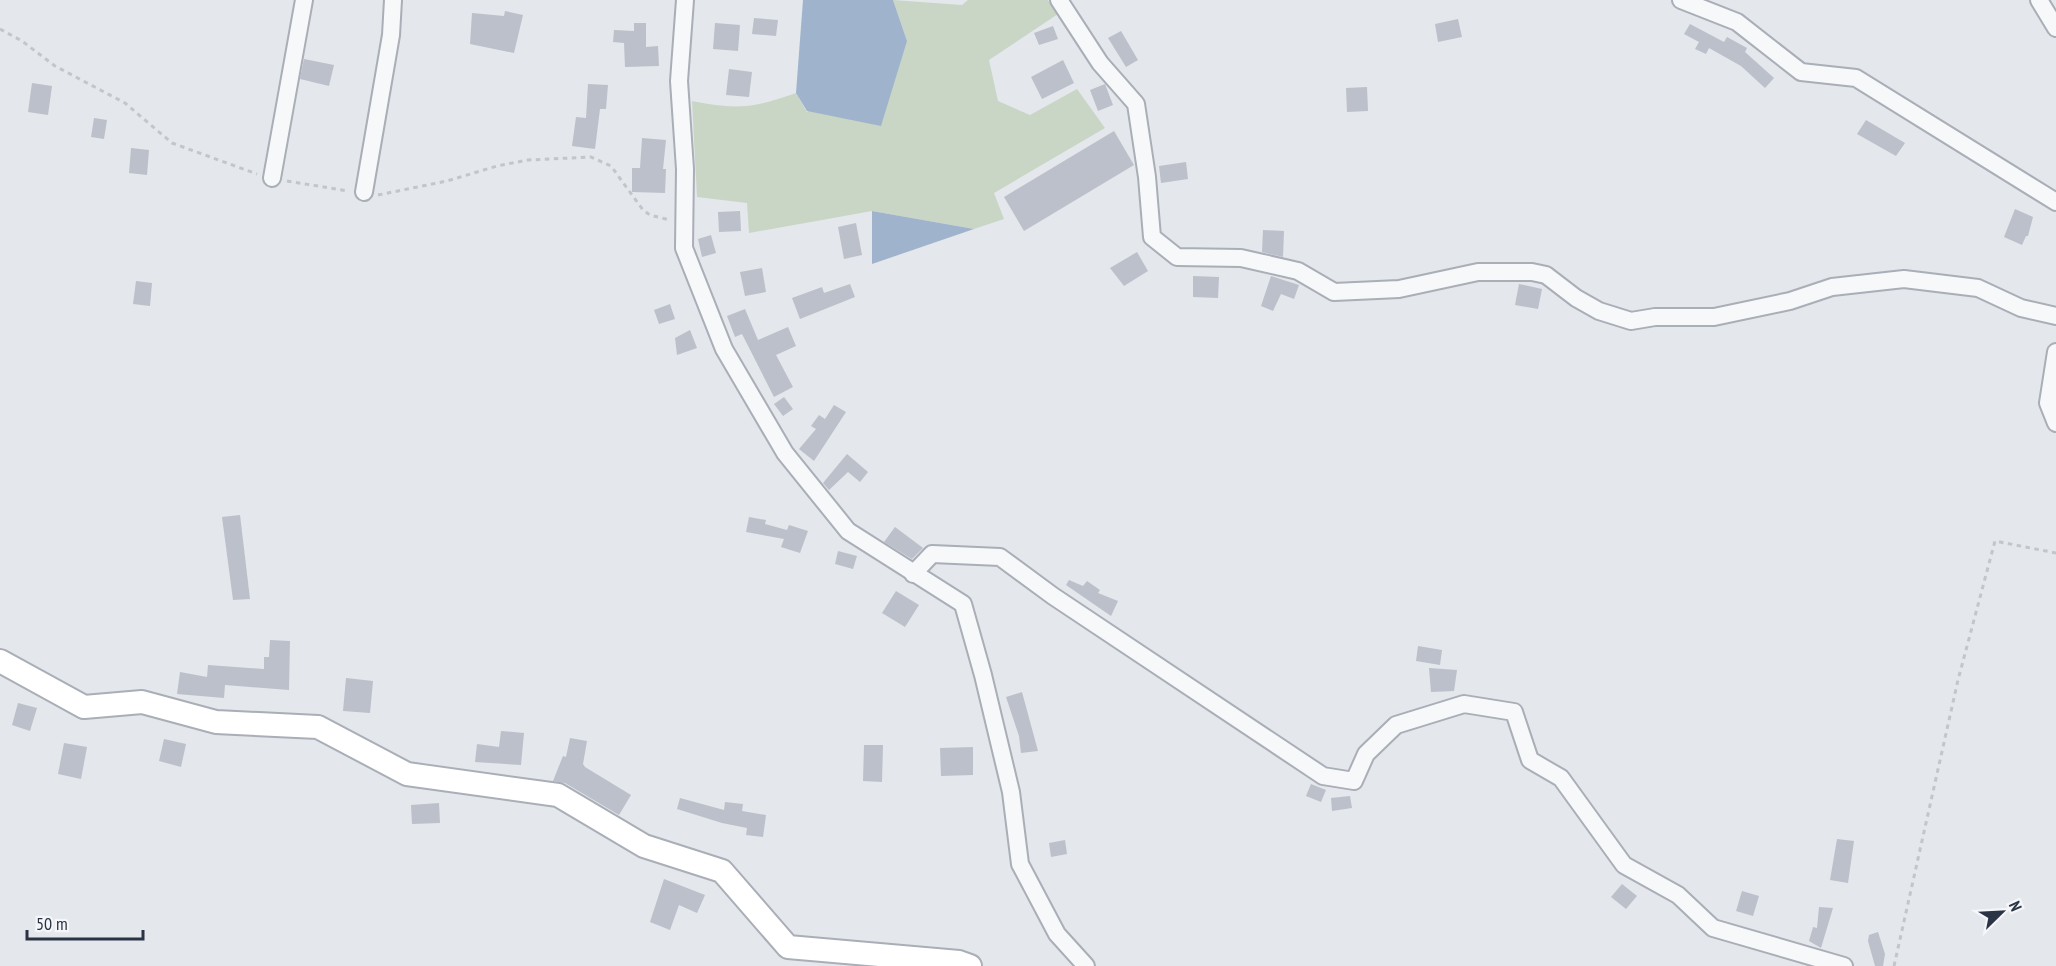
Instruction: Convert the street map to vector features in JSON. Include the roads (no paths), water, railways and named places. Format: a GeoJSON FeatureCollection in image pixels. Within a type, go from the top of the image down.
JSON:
{"type":"FeatureCollection","features":[{"type":"Feature","properties":{"kind":"street"},"geometry":{"type":"LineString","coordinates":[[272,178],[304,0]]}},
{"type":"Feature","properties":{"kind":"street"},"geometry":{"type":"LineString","coordinates":[[364,192],[391,35],[393,0]]}},
{"type":"Feature","properties":{"kind":"street"},"geometry":{"type":"LineString","coordinates":[[685,0],[679,81],[685,169],[684,248],[724,349],[785,453],[848,531],[963,604],[983,675],[1011,792],[1020,864],[1057,934],[1086,966]]}},
{"type":"Feature","properties":{"kind":"street"},"geometry":{"type":"LineString","coordinates":[[1059,0],[1100,63],[1136,104],[1147,177],[1152,237],[1177,257],[1241,258],[1298,271],[1334,292],[1399,289],[1478,272],[1532,272],[1546,275],[1576,298],[1599,310],[1631,321],[1655,317],[1714,317],[1790,301],[1832,287],[1904,279],[1978,288],[2021,308],[2056,316]]}},
{"type":"Feature","properties":{"kind":"street"},"geometry":{"type":"LineString","coordinates":[[1681,0],[1737,22],[1801,72],[1856,78],[2056,202]]}},
{"type":"Feature","properties":{"kind":"street"},"geometry":{"type":"LineString","coordinates":[[2039,0],[2056,28]]}},
{"type":"Feature","properties":{"kind":"street"},"geometry":{"type":"LineString","coordinates":[[2056,352],[2048,404],[2056,423]]}},
{"type":"Feature","properties":{"kind":"street"},"geometry":{"type":"LineString","coordinates":[[913,574],[932,554],[1000,557],[1053,596],[1323,776],[1354,781],[1366,754],[1395,725],[1464,704],[1514,712],[1530,760],[1561,778],[1624,865],[1678,895],[1713,928],[1844,966]]}},
{"type":"Feature","properties":{"kind":"street"},"geometry":{"type":"LineString","coordinates":[[0,661],[84,706],[142,702],[216,722],[318,727],[407,774],[558,795],[644,846],[722,871],[788,946],[959,962],[970,966]]}},
{"type":"Feature","properties":{"kind":"water"},"geometry":{"type":"Polygon","coordinates":[[[803,0],[893,0],[907,41],[881,126],[807,111],[796,93],[803,0]]]}},
{"type":"Feature","properties":{"kind":"water"},"geometry":{"type":"Polygon","coordinates":[[[872,211],[974,229],[872,264],[872,211]]]}}]}
